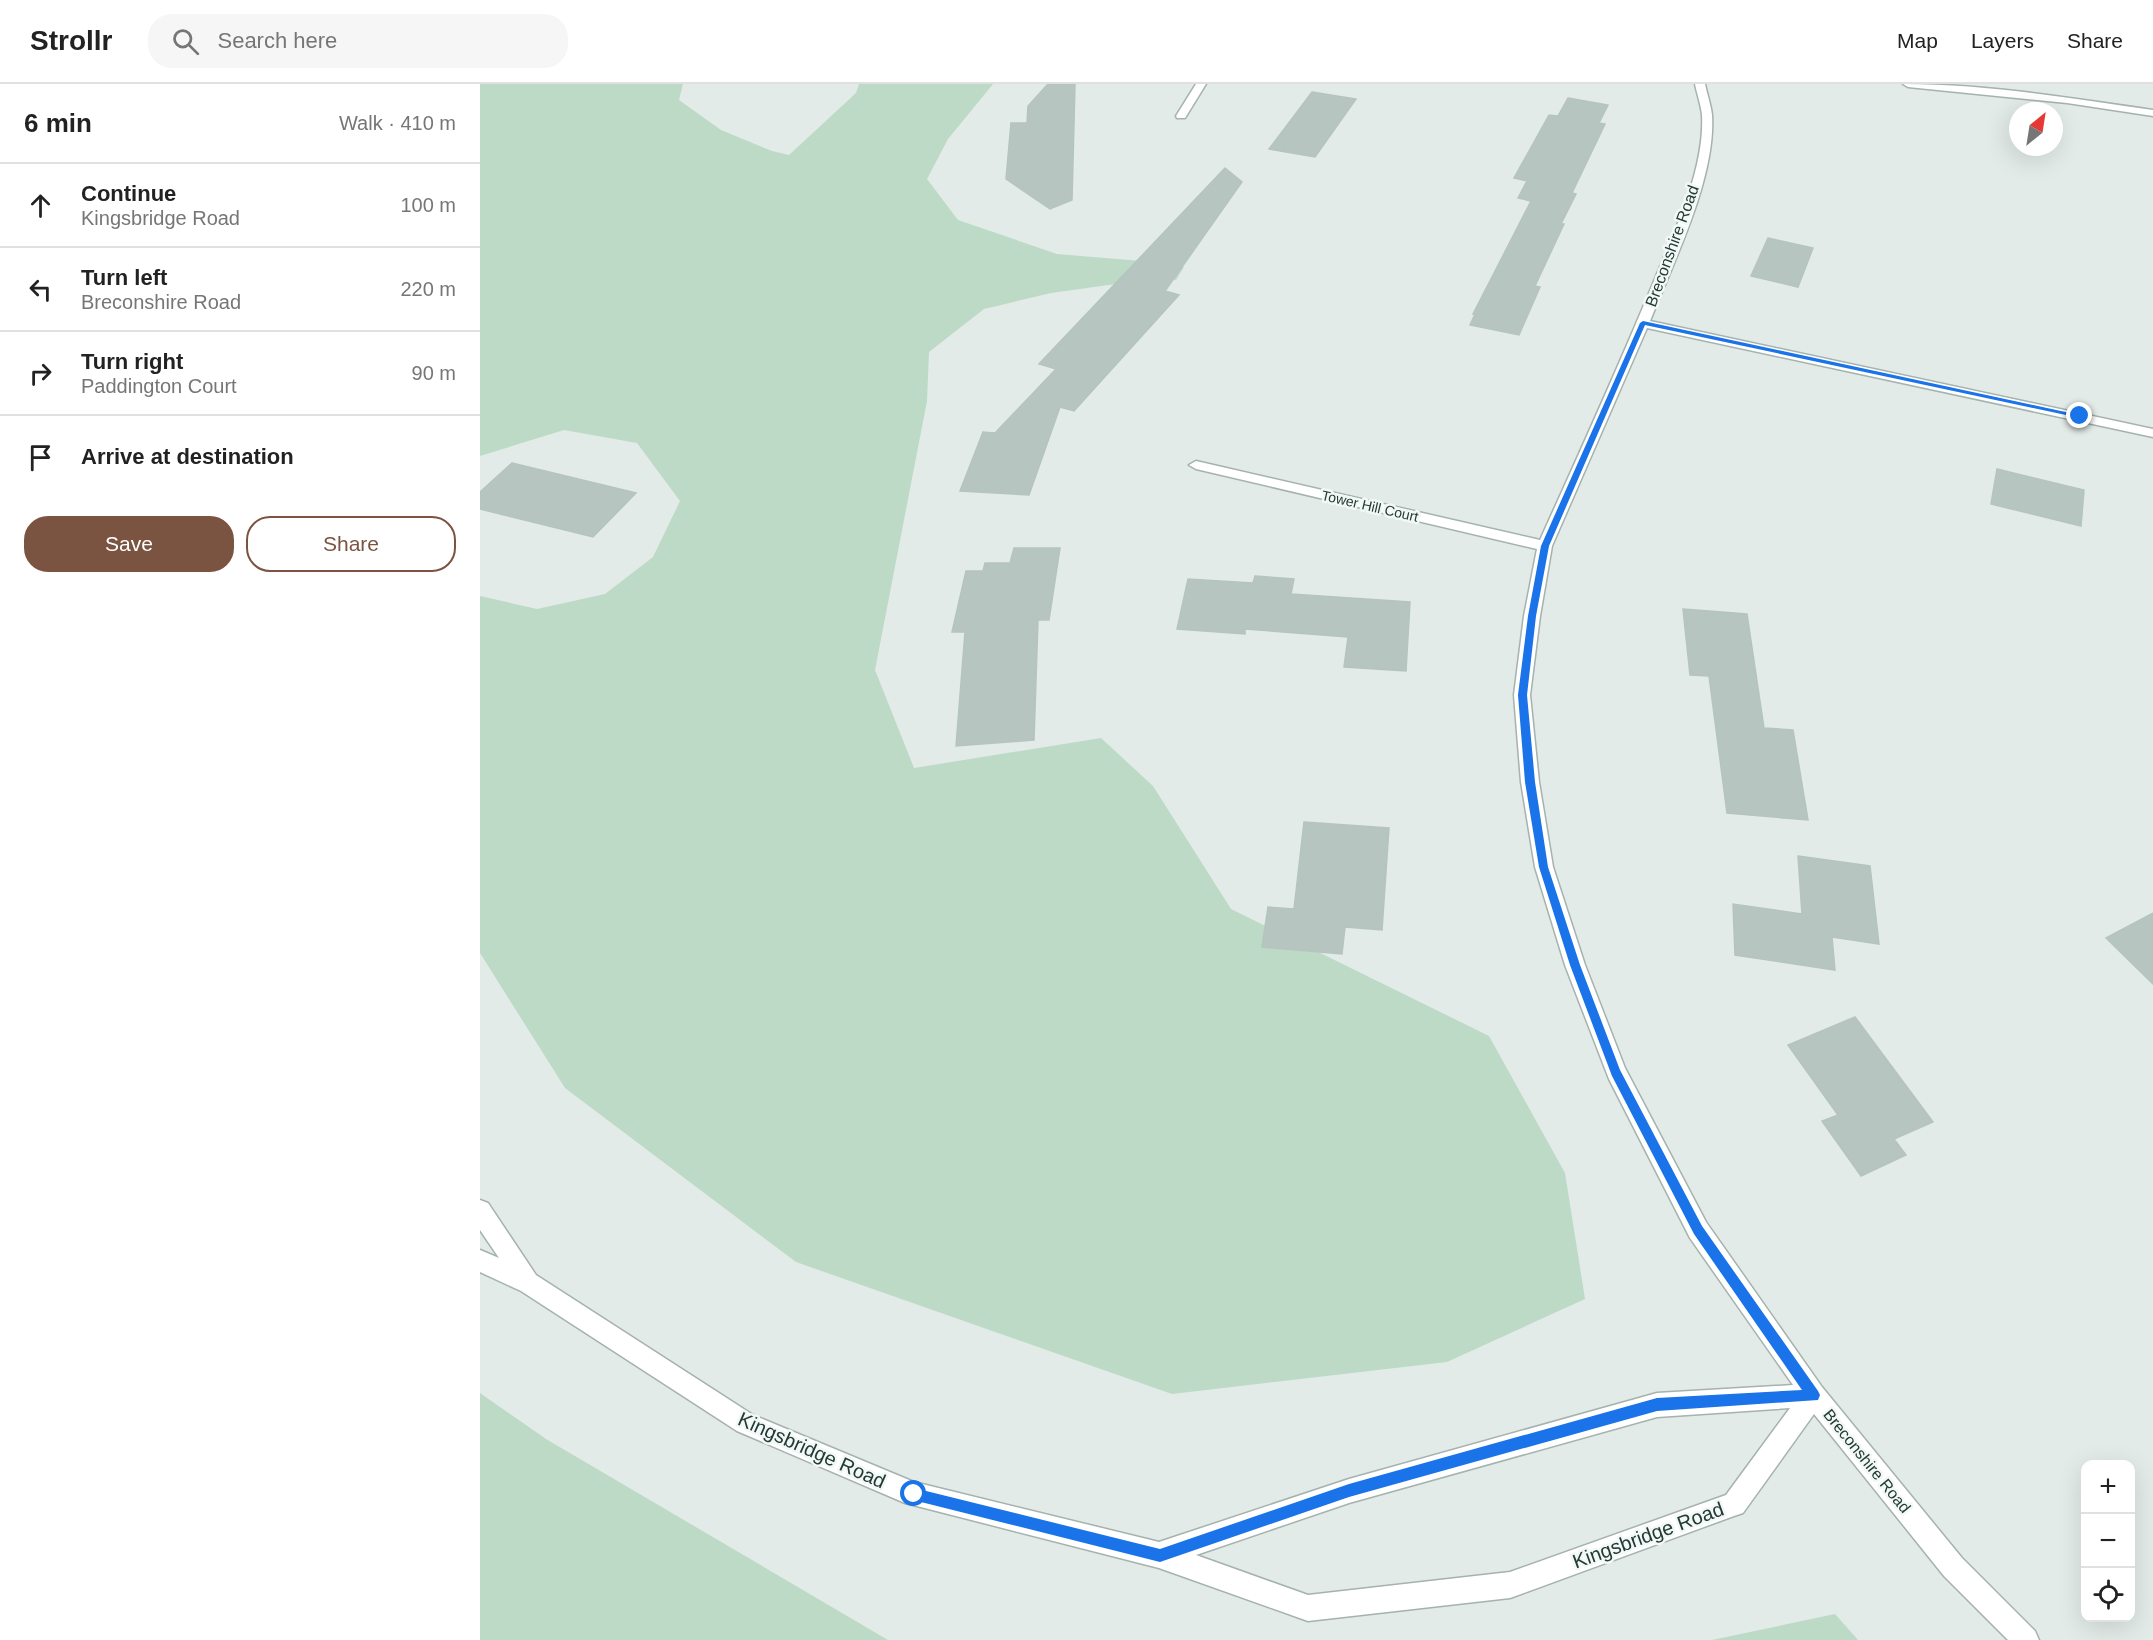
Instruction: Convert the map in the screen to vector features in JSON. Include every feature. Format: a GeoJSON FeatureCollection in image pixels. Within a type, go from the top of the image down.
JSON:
{"type":"FeatureCollection","features":[{"type":"Feature","properties":{"kind":"street"},"geometry":{"type":"LineString","coordinates":[[1181,116],[1201,84]]}},
{"type":"Feature","properties":{"kind":"street","name":"Breconshire Road"},"geometry":{"type":"LineString","coordinates":[[1700,84],[1707,115],[1704,150],[1696,185],[1682,227],[1643,323],[1545,546],[1532,616],[1522,695],[1530,782],[1544,867],[1575,965],[1616,1072],[1698,1230],[1814,1395],[1953,1567],[2026,1640]]}},
{"type":"Feature","properties":{"kind":"street"},"geometry":{"type":"LineString","coordinates":[[1908,84],[2067,100],[2153,113]]}},
{"type":"Feature","properties":{"kind":"street"},"geometry":{"type":"LineString","coordinates":[[1643,323],[2069,413],[2153,433]]}},
{"type":"Feature","properties":{"kind":"street","name":"Tower Hill Court"},"geometry":{"type":"LineString","coordinates":[[1196,465],[1545,546]]}},
{"type":"Feature","properties":{"kind":"street","name":"Kingsbridge Road"},"geometry":{"type":"LineString","coordinates":[[480,1212],[530,1283]]}},
{"type":"Feature","properties":{"kind":"street","name":"Kingsbridge Road"},"geometry":{"type":"LineString","coordinates":[[480,1261],[530,1283],[745,1423],[914,1494],[1160,1556],[1308,1608],[1510,1585],[1734,1504],[1814,1395]]}},
{"type":"Feature","properties":{"kind":"street"},"geometry":{"type":"LineString","coordinates":[[1160,1556],[1349,1491],[1657,1405],[1814,1395]]}},
{"type":"Feature","properties":{"kind":"green space"},"geometry":{"type":"Polygon","coordinates":[[[480,84],[683,84],[679,100],[721,130],[772,151],[789,155],[856,93],[859,84],[993,84],[948,139],[927,179],[958,220],[1057,254],[1165,263],[1184,267],[1176,280],[1130,282],[1051,293],[984,309],[929,352],[927,401],[875,670],[914,768],[1101,738],[1153,786],[1231,909],[1489,1036],[1565,1173],[1585,1299],[1447,1362],[1172,1394],[796,1262],[565,1088],[480,953],[480,596],[537,609],[605,594],[653,557],[680,501],[637,443],[564,430],[480,456],[480,84]]]}},
{"type":"Feature","properties":{"kind":"green space"},"geometry":{"type":"Polygon","coordinates":[[[480,1393],[546,1439],[888,1640],[480,1640],[480,1393]]]}},
{"type":"Feature","properties":{"kind":"green space"},"geometry":{"type":"Polygon","coordinates":[[[1835,1614],[1858,1640],[1712,1640],[1835,1614]]]}},
{"type":"Feature","properties":{"kind":"building"},"geometry":{"type":"Polygon","coordinates":[[[1048,84],[1075,84],[1072,200],[1050,209],[1006,179],[1011,123],[1027,123],[1028,106],[1048,84]]]}},
{"type":"Feature","properties":{"kind":"building"},"geometry":{"type":"Polygon","coordinates":[[[1312,92],[1356,99],[1315,157],[1269,149],[1312,92]]]}},
{"type":"Feature","properties":{"kind":"building"},"geometry":{"type":"Polygon","coordinates":[[[1568,98],[1608,105],[1599,123],[1605,124],[1572,193],[1576,194],[1535,286],[1540,287],[1519,335],[1470,325],[1475,314],[1473,314],[1531,201],[1518,198],[1527,181],[1514,178],[1549,115],[1558,116],[1568,98]]]}},
{"type":"Feature","properties":{"kind":"building"},"geometry":{"type":"Polygon","coordinates":[[[1225,168],[1242,182],[1165,291],[1179,295],[1074,411],[1060,407],[1029,495],[960,491],[983,432],[995,433],[1056,369],[1039,364],[1225,168]]]}},
{"type":"Feature","properties":{"kind":"building"},"geometry":{"type":"Polygon","coordinates":[[[1768,238],[1813,248],[1798,287],[1751,276],[1768,238]]]}},
{"type":"Feature","properties":{"kind":"building"},"geometry":{"type":"Polygon","coordinates":[[[512,463],[636,493],[593,537],[480,509],[480,492],[512,463]]]}},
{"type":"Feature","properties":{"kind":"building"},"geometry":{"type":"Polygon","coordinates":[[[1997,469],[2084,490],[2081,526],[1991,504],[1997,469]]]}},
{"type":"Feature","properties":{"kind":"building"},"geometry":{"type":"Polygon","coordinates":[[[1014,548],[1060,548],[1049,620],[1038,620],[1034,740],[956,746],[965,632],[952,632],[966,571],[983,571],[985,563],[1010,563],[1014,548]]]}},
{"type":"Feature","properties":{"kind":"building"},"geometry":{"type":"Polygon","coordinates":[[[1255,576],[1294,579],[1291,594],[1410,602],[1406,671],[1344,667],[1348,637],[1245,629],[1245,634],[1177,629],[1188,579],[1253,583],[1255,576]]]}},
{"type":"Feature","properties":{"kind":"building"},"geometry":{"type":"Polygon","coordinates":[[[1683,609],[1747,614],[1764,728],[1793,730],[1808,820],[1727,813],[1709,676],[1690,675],[1683,609]]]}},
{"type":"Feature","properties":{"kind":"building"},"geometry":{"type":"Polygon","coordinates":[[[1304,822],[1389,828],[1382,930],[1345,927],[1342,954],[1262,947],[1268,907],[1294,909],[1304,822]]]}},
{"type":"Feature","properties":{"kind":"building"},"geometry":{"type":"Polygon","coordinates":[[[1798,856],[1870,866],[1879,944],[1832,937],[1835,970],[1735,955],[1733,904],[1802,914],[1798,856]]]}},
{"type":"Feature","properties":{"kind":"building"},"geometry":{"type":"Polygon","coordinates":[[[2153,913],[2153,984],[2106,938],[2153,913]]]}},
{"type":"Feature","properties":{"kind":"building"},"geometry":{"type":"Polygon","coordinates":[[[1855,1017],[1933,1122],[1894,1139],[1906,1155],[1861,1176],[1822,1121],[1838,1115],[1788,1045],[1855,1017]]]}},
{"type":"Feature","properties":{"kind":"route"},"geometry":{"type":"LineString","coordinates":[[914,1494],[1160,1556],[1349,1491],[1657,1405],[1814,1395],[1698,1230],[1616,1072],[1575,965],[1544,867],[1530,782],[1522,695],[1532,616],[1545,546],[1643,323],[2080,416]]}}]}
